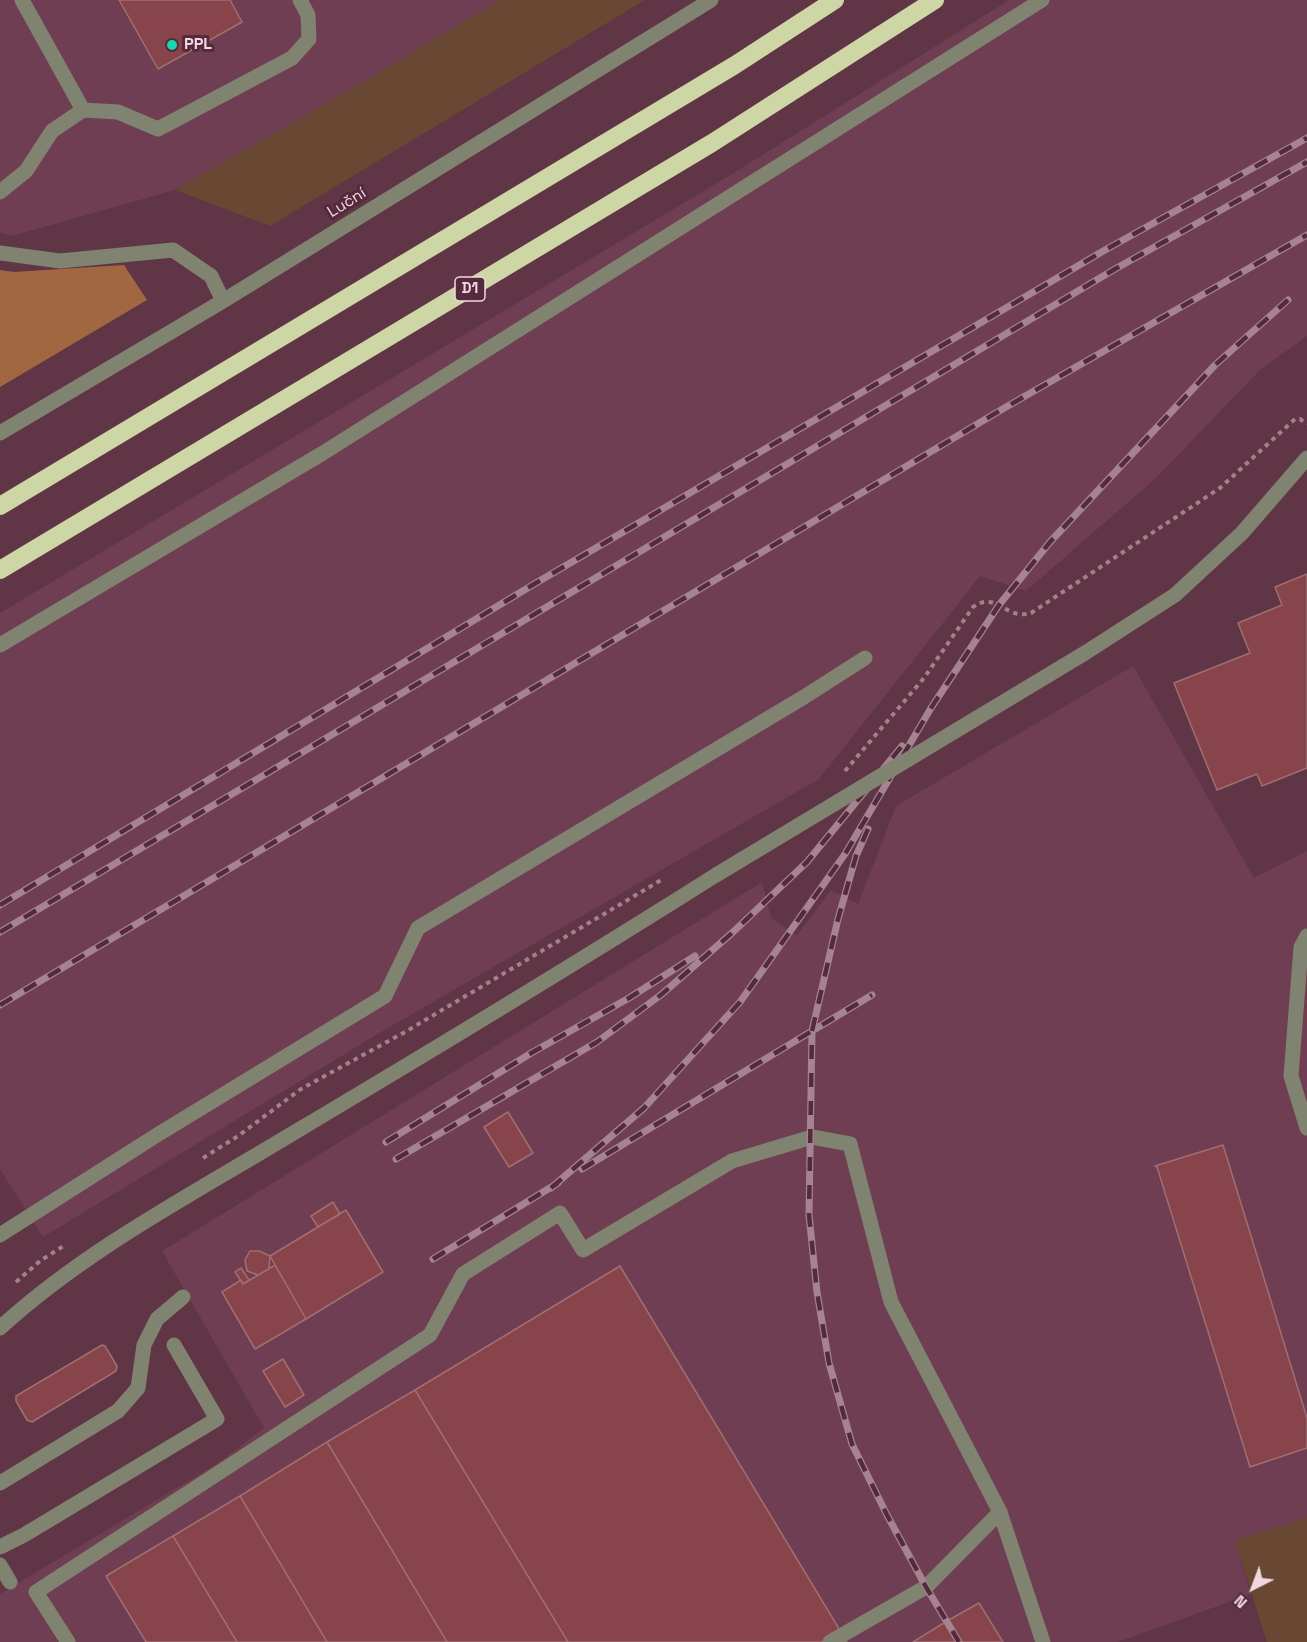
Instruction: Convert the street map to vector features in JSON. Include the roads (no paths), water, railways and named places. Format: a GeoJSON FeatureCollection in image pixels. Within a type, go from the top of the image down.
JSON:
{"type":"FeatureCollection","features":[{"type":"Feature","properties":{"kind":"highway"},"geometry":{"type":"LineString","coordinates":[[0,506],[735,65],[835,0]]}},
{"type":"Feature","properties":{"kind":"highway","name":"D1"},"geometry":{"type":"LineString","coordinates":[[0,570],[712,143],[935,0]]}},
{"type":"Feature","properties":{"kind":"street"},"geometry":{"type":"LineString","coordinates":[[22,0],[83,110]]}},
{"type":"Feature","properties":{"kind":"street"},"geometry":{"type":"LineString","coordinates":[[0,192],[26,171],[52,131],[83,110],[118,112],[158,129],[292,58],[309,39],[308,15],[300,0]]}},
{"type":"Feature","properties":{"kind":"street","name":"Luční"},"geometry":{"type":"LineString","coordinates":[[0,433],[223,301],[711,0]]}},
{"type":"Feature","properties":{"kind":"street"},"geometry":{"type":"LineString","coordinates":[[0,645],[323,453],[1042,0]]}},
{"type":"Feature","properties":{"kind":"street"},"geometry":{"type":"LineString","coordinates":[[0,254],[60,261],[173,250],[211,276],[223,301]]}},
{"type":"Feature","properties":{"kind":"street"},"geometry":{"type":"LineString","coordinates":[[0,1329],[30,1301],[119,1238],[534,989],[716,875],[1085,653],[1175,596],[1242,533],[1307,458]]}},
{"type":"Feature","properties":{"kind":"street"},"geometry":{"type":"LineString","coordinates":[[0,1235],[157,1135],[385,996],[418,928],[804,697],[865,658]]}},
{"type":"Feature","properties":{"kind":"street"},"geometry":{"type":"LineString","coordinates":[[1307,936],[1301,947],[1291,1076],[1307,1128]]}},
{"type":"Feature","properties":{"kind":"street"},"geometry":{"type":"LineString","coordinates":[[68,1642],[36,1592],[430,1335],[463,1274],[560,1213],[583,1250],[732,1161],[812,1137],[850,1144],[891,1302],[1000,1512],[1042,1642]]}},
{"type":"Feature","properties":{"kind":"street"},"geometry":{"type":"LineString","coordinates":[[0,1483],[118,1411],[138,1388],[144,1345],[157,1318],[183,1297]]}},
{"type":"Feature","properties":{"kind":"street"},"geometry":{"type":"LineString","coordinates":[[0,1547],[24,1535],[218,1419],[174,1345]]}},
{"type":"Feature","properties":{"kind":"street"},"geometry":{"type":"LineString","coordinates":[[830,1642],[926,1587],[1000,1512]]}},
{"type":"Feature","properties":{"kind":"street"},"geometry":{"type":"LineString","coordinates":[[0,1565],[10,1582]]}},
{"type":"Feature","properties":{"kind":"railway"},"geometry":{"type":"LineString","coordinates":[[0,905],[536,583],[1105,250],[1307,138]]}},
{"type":"Feature","properties":{"kind":"railway"},"geometry":{"type":"LineString","coordinates":[[0,932],[1115,269],[1307,162]]}},
{"type":"Feature","properties":{"kind":"railway"},"geometry":{"type":"LineString","coordinates":[[0,1005],[1006,407],[1307,235]]}},
{"type":"Feature","properties":{"kind":"railway"},"geometry":{"type":"LineString","coordinates":[[551,1188],[644,1108],[740,1002],[845,854],[931,708],[999,605],[1050,542],[1215,365],[1288,300]]}},
{"type":"Feature","properties":{"kind":"railway"},"geometry":{"type":"LineString","coordinates":[[396,1159],[597,1042],[662,994],[732,933],[807,862],[902,746]]}},
{"type":"Feature","properties":{"kind":"railway"},"geometry":{"type":"LineString","coordinates":[[868,829],[856,856],[838,919],[812,1031],[809,1215],[817,1292],[829,1363],[852,1444],[887,1515],[959,1642]]}},
{"type":"Feature","properties":{"kind":"railway"},"geometry":{"type":"LineString","coordinates":[[386,1142],[533,1052],[629,998],[695,956]]}},
{"type":"Feature","properties":{"kind":"railway"},"geometry":{"type":"LineString","coordinates":[[582,1169],[872,995]]}},
{"type":"Feature","properties":{"kind":"railway"},"geometry":{"type":"LineString","coordinates":[[433,1259],[558,1183]]}},
{"type":"Feature","properties":{"kind":"place","name":"PPL"},"geometry":{"type":"Point","coordinates":[172,45]}}]}
